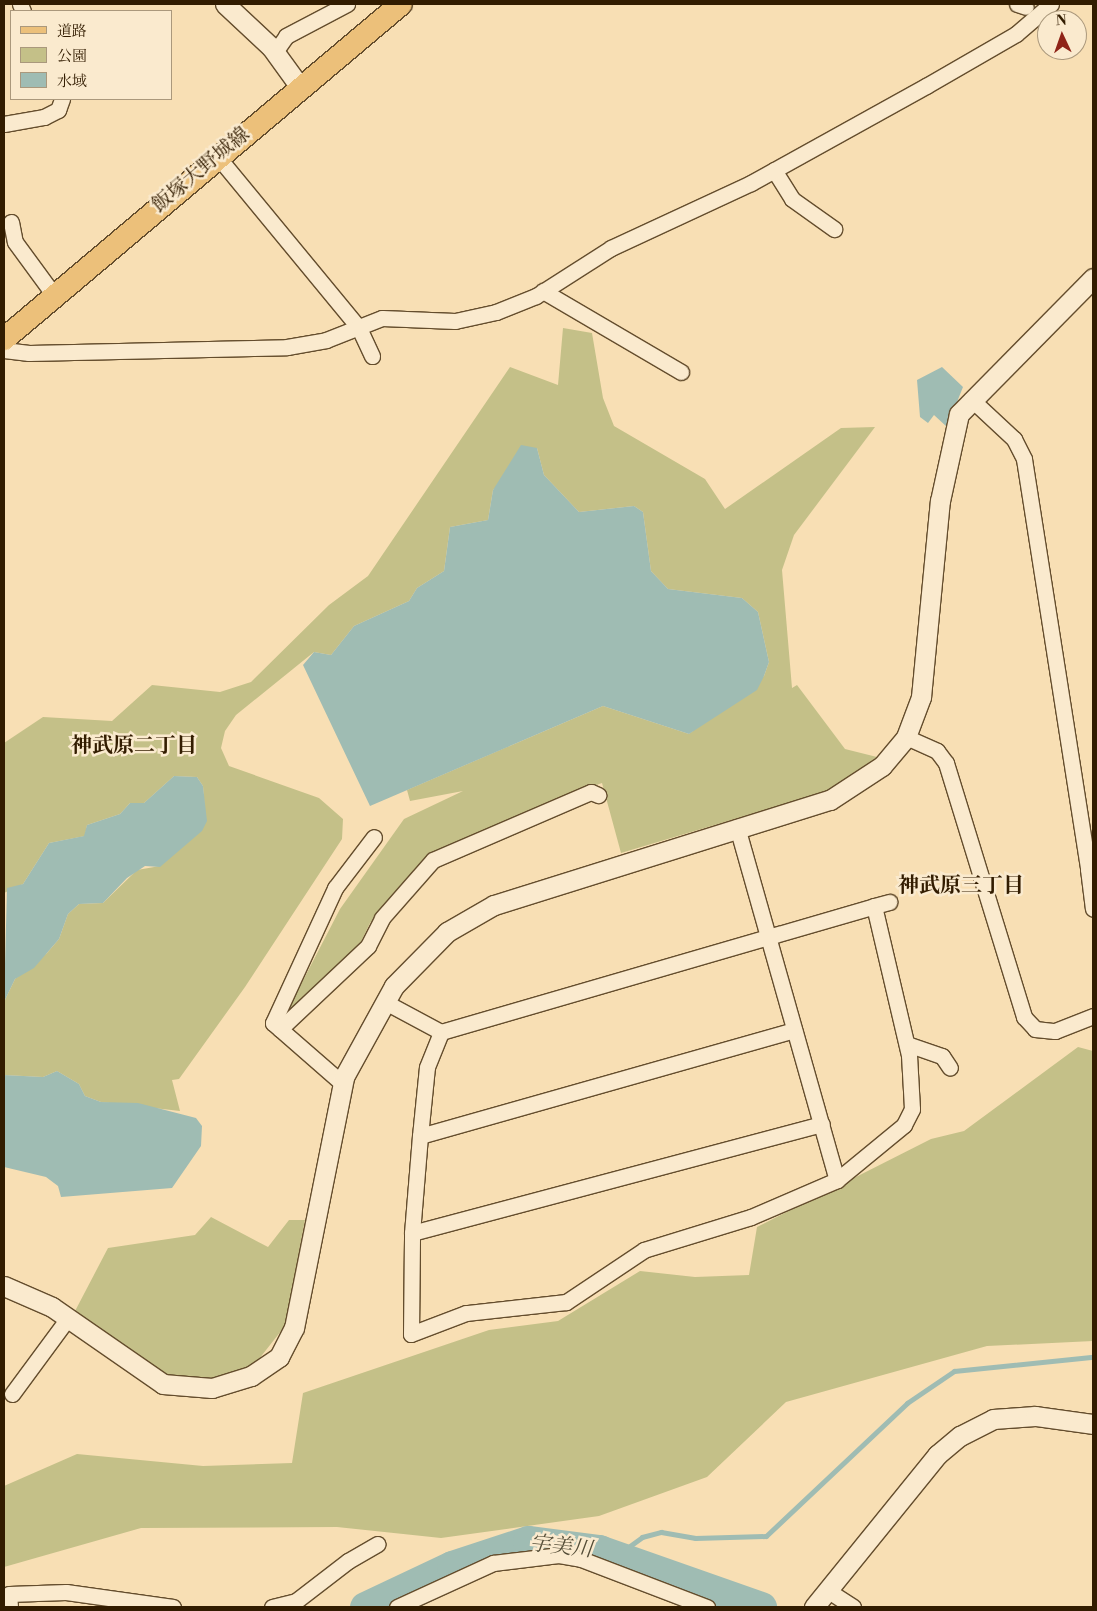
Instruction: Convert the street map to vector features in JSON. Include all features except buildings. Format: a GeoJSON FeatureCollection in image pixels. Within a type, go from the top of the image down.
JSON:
{"type":"FeatureCollection","features":[{"type":"Feature","properties":{"kind":"main road","name":"飯塚大野城線"},"geometry":{"type":"LineString","coordinates":[[4,338],[300,87],[401,4]]}},
{"type":"Feature","properties":{"kind":"street"},"geometry":{"type":"LineString","coordinates":[[225,4],[275,52],[300,87]]}},
{"type":"Feature","properties":{"kind":"street"},"geometry":{"type":"LineString","coordinates":[[275,52],[286,36],[347,4]]}},
{"type":"Feature","properties":{"kind":"street"},"geometry":{"type":"LineString","coordinates":[[4,350],[29,353],[207,345],[288,347],[359,328],[382,318],[455,321],[480,316],[543,291],[611,248],[774,170],[1016,34],[1051,4]]}},
{"type":"Feature","properties":{"kind":"street"},"geometry":{"type":"LineString","coordinates":[[4,124],[44,117],[58,110],[62,100]]}},
{"type":"Feature","properties":{"kind":"street"},"geometry":{"type":"LineString","coordinates":[[218,157],[359,328],[372,356]]}},
{"type":"Feature","properties":{"kind":"street"},"geometry":{"type":"LineString","coordinates":[[774,170],[792,199],[834,229]]}},
{"type":"Feature","properties":{"kind":"street"},"geometry":{"type":"LineString","coordinates":[[11,222],[9,243],[54,295]]}},
{"type":"Feature","properties":{"kind":"street"},"geometry":{"type":"LineString","coordinates":[[4,1286],[68,1318],[163,1384],[212,1388],[251,1376],[279,1357],[294,1328],[343,1084],[385,1002],[447,932],[494,905],[737,827],[830,800],[882,766],[906,737],[920,697],[948,452],[959,414],[971,399],[1093,278]]}},
{"type":"Feature","properties":{"kind":"street"},"geometry":{"type":"LineString","coordinates":[[543,291],[681,372]]}},
{"type":"Feature","properties":{"kind":"street"},"geometry":{"type":"LineString","coordinates":[[971,399],[1014,439],[1024,459],[1091,869],[1093,909]]}},
{"type":"Feature","properties":{"kind":"street"},"geometry":{"type":"LineString","coordinates":[[906,737],[937,751],[946,763],[1024,1017],[1035,1029],[1055,1031],[1093,1016]]}},
{"type":"Feature","properties":{"kind":"street"},"geometry":{"type":"LineString","coordinates":[[280,1029],[368,946],[382,918],[433,860],[591,792],[598,796]]}},
{"type":"Feature","properties":{"kind":"street"},"geometry":{"type":"LineString","coordinates":[[737,827],[766,937],[837,1180]]}},
{"type":"Feature","properties":{"kind":"street"},"geometry":{"type":"LineString","coordinates":[[343,1084],[273,1023],[336,888],[374,837]]}},
{"type":"Feature","properties":{"kind":"street"},"geometry":{"type":"LineString","coordinates":[[385,1002],[441,1032],[889,902]]}},
{"type":"Feature","properties":{"kind":"street"},"geometry":{"type":"LineString","coordinates":[[441,1032],[427,1067],[420,1136],[412,1233],[411,1334],[466,1312],[566,1302],[644,1250],[751,1217],[837,1180],[904,1125],[912,1109],[906,1044],[874,906]]}},
{"type":"Feature","properties":{"kind":"street"},"geometry":{"type":"LineString","coordinates":[[420,1136],[794,1030]]}},
{"type":"Feature","properties":{"kind":"street"},"geometry":{"type":"LineString","coordinates":[[906,1044],[942,1056],[950,1068]]}},
{"type":"Feature","properties":{"kind":"street"},"geometry":{"type":"LineString","coordinates":[[412,1233],[822,1124]]}},
{"type":"Feature","properties":{"kind":"street"},"geometry":{"type":"LineString","coordinates":[[6,1397],[68,1318]]}},
{"type":"Feature","properties":{"kind":"street"},"geometry":{"type":"LineString","coordinates":[[853,1607],[822,1598],[937,1455],[960,1436],[1001,1419],[1035,1416],[1093,1424]]}},
{"type":"Feature","properties":{"kind":"street"},"geometry":{"type":"LineString","coordinates":[[272,1607],[296,1601],[378,1544]]}},
{"type":"Feature","properties":{"kind":"street"},"geometry":{"type":"LineString","coordinates":[[398,1607],[494,1563],[559,1555],[590,1562],[707,1607]]}},
{"type":"Feature","properties":{"kind":"street"},"geometry":{"type":"LineString","coordinates":[[9,1600],[66,1592],[174,1607]]}},
{"type":"Feature","properties":{"kind":"green space"},"geometry":{"type":"Polygon","coordinates":[[[563,328],[592,333],[603,398],[614,426],[705,479],[725,509],[841,428],[875,427],[794,535],[782,570],[792,688],[797,685],[845,749],[877,757],[828,791],[621,853],[602,783],[544,804],[432,854],[370,923],[360,944],[283,1019],[340,909],[404,819],[463,791],[410,801],[407,790],[603,706],[689,734],[764,676],[769,662],[758,612],[742,598],[668,589],[651,571],[643,512],[634,506],[579,512],[544,475],[537,448],[493,490],[488,520],[450,527],[444,571],[417,588],[409,601],[354,626],[331,655],[314,652],[236,715],[225,731],[221,748],[229,766],[319,798],[343,819],[342,839],[245,987],[179,1079],[172,1080],[180,1111],[101,1102],[85,1096],[79,1084],[57,1071],[43,1077],[4,1075],[4,1002],[15,979],[47,953],[59,939],[68,914],[79,904],[103,903],[137,870],[160,866],[182,846],[205,813],[203,786],[197,777],[174,776],[144,803],[130,803],[120,814],[87,825],[85,836],[49,843],[23,884],[4,893],[4,743],[43,717],[112,721],[152,685],[220,692],[251,682],[329,605],[368,576],[510,367],[558,385],[563,328]]]}},
{"type":"Feature","properties":{"kind":"green space"},"geometry":{"type":"Polygon","coordinates":[[[1078,1047],[1093,1051],[1093,1341],[987,1346],[786,1402],[707,1477],[599,1516],[441,1538],[337,1527],[141,1528],[4,1567],[4,1486],[77,1454],[203,1466],[292,1463],[303,1393],[489,1330],[558,1321],[640,1271],[695,1277],[749,1275],[757,1227],[931,1139],[964,1131],[1078,1047]]]}},
{"type":"Feature","properties":{"kind":"green space"},"geometry":{"type":"Polygon","coordinates":[[[211,1217],[268,1247],[289,1220],[305,1220],[285,1326],[255,1364],[211,1381],[171,1378],[74,1313],[108,1248],[195,1235],[211,1217]]]}},
{"type":"Feature","properties":{"kind":"water"},"geometry":{"type":"Polygon","coordinates":[[[942,367],[963,387],[947,427],[934,415],[928,423],[920,417],[917,380],[942,367]]]}},
{"type":"Feature","properties":{"kind":"water"},"geometry":{"type":"Polygon","coordinates":[[[521,445],[537,448],[544,475],[579,512],[634,506],[643,512],[651,571],[668,589],[742,598],[758,612],[769,662],[764,676],[757,690],[689,734],[603,706],[370,806],[303,665],[314,652],[331,655],[354,626],[409,601],[417,588],[444,571],[450,527],[488,520],[493,490],[521,445]]]}},
{"type":"Feature","properties":{"kind":"water"},"geometry":{"type":"Polygon","coordinates":[[[174,776],[197,777],[203,786],[207,821],[202,831],[160,867],[145,866],[127,878],[103,903],[79,904],[68,914],[59,939],[34,968],[15,979],[4,1002],[7,888],[23,884],[49,843],[84,836],[87,825],[120,814],[130,803],[144,803],[174,776]]]}},
{"type":"Feature","properties":{"kind":"water"},"geometry":{"type":"Polygon","coordinates":[[[57,1071],[79,1084],[85,1096],[101,1102],[138,1103],[196,1118],[202,1126],[201,1146],[172,1188],[61,1197],[58,1186],[46,1177],[4,1167],[4,1075],[43,1077],[57,1071]]]}},
{"type":"Feature","properties":{"kind":"waterway"},"geometry":{"type":"LineString","coordinates":[[616,1556],[642,1537],[661,1532],[695,1538],[766,1536],[907,1403],[954,1371],[1093,1357]]}},
{"type":"Feature","properties":{"kind":"waterway","name":"宇美川"},"geometry":{"type":"LineString","coordinates":[[365,1607],[452,1566],[528,1541],[599,1550],[761,1607]]}},
{"type":"Feature","properties":{"kind":"district","name":"神武原二丁目"},"geometry":{"type":"Point","coordinates":[134,746]}},
{"type":"Feature","properties":{"kind":"district","name":"神武原三丁目"},"geometry":{"type":"Point","coordinates":[961,886]}}]}
